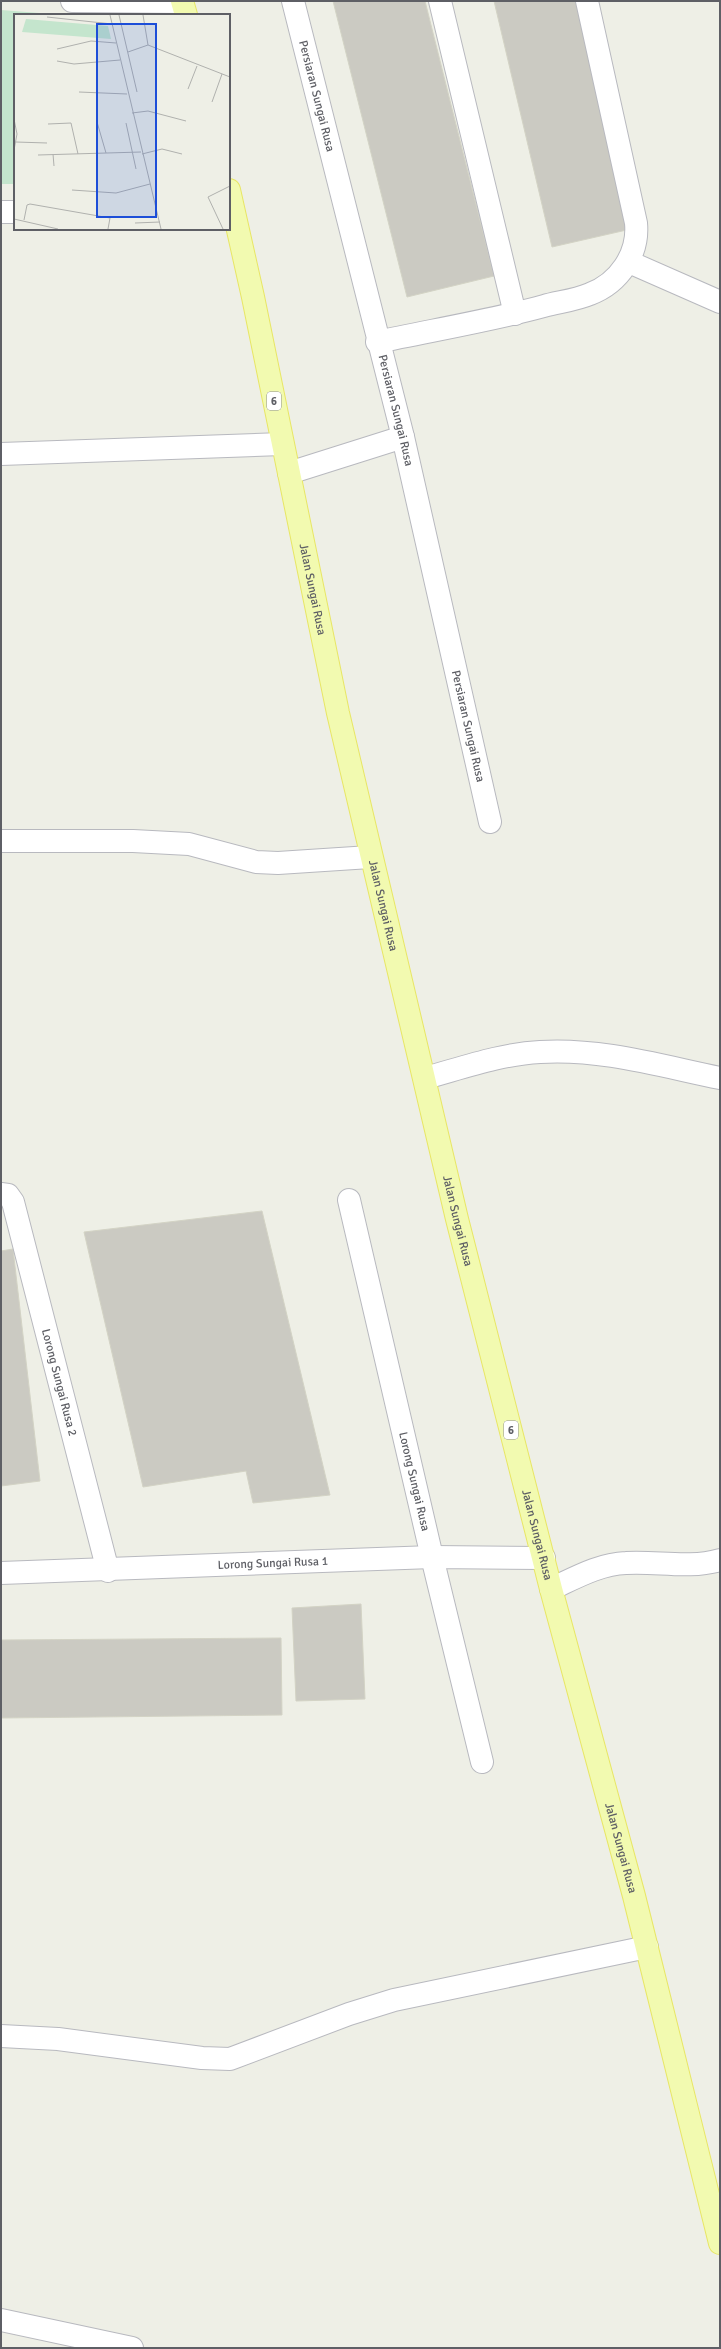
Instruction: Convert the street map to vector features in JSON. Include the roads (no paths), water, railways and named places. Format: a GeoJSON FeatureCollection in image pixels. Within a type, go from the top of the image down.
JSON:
{"type":"FeatureCollection","features":[{"type":"Feature","properties":{"kind":"main road","name":"Jalan Sungai Rusa"},"geometry":{"type":"LineString","coordinates":[[230,200],[233,228],[289,474],[338,714],[370,857],[425,1078],[459,1227],[551,1589],[646,1947],[720,2243]]}},
{"type":"Feature","properties":{"kind":"street"},"geometry":{"type":"LineString","coordinates":[[72,1],[183,6]]}},
{"type":"Feature","properties":{"kind":"street","name":"Persiaran Sungai Rusa"},"geometry":{"type":"LineString","coordinates":[[293,1],[377,342],[403,437],[490,822]]}},
{"type":"Feature","properties":{"kind":"street"},"geometry":{"type":"LineString","coordinates":[[440,1],[516,314]]}},
{"type":"Feature","properties":{"kind":"street"},"geometry":{"type":"LineString","coordinates":[[377,342],[516,314],[591,294],[613,279],[629,262],[637,235],[636,223],[587,1]]}},
{"type":"Feature","properties":{"kind":"street"},"geometry":{"type":"LineString","coordinates":[[1,212],[14,212]]}},
{"type":"Feature","properties":{"kind":"street"},"geometry":{"type":"LineString","coordinates":[[629,262],[720,302]]}},
{"type":"Feature","properties":{"kind":"street"},"geometry":{"type":"LineString","coordinates":[[289,474],[403,437]]}},
{"type":"Feature","properties":{"kind":"street"},"geometry":{"type":"LineString","coordinates":[[1,454],[282,444]]}},
{"type":"Feature","properties":{"kind":"street"},"geometry":{"type":"LineString","coordinates":[[1,840],[133,841],[189,844],[256,862],[278,863],[370,857]]}},
{"type":"Feature","properties":{"kind":"street"},"geometry":{"type":"LineString","coordinates":[[425,1078],[497,1058],[539,1052],[582,1052],[720,1078]]}},
{"type":"Feature","properties":{"kind":"street","name":"Lorong Sungai Rusa 2"},"geometry":{"type":"LineString","coordinates":[[4,1195],[13,1202],[108,1571]]}},
{"type":"Feature","properties":{"kind":"street","name":"Lorong Sungai Rusa"},"geometry":{"type":"LineString","coordinates":[[350,1200],[432,1557],[482,1762]]}},
{"type":"Feature","properties":{"kind":"street","name":"Lorong Sungai Rusa 1"},"geometry":{"type":"LineString","coordinates":[[1,1573],[108,1571],[432,1557],[544,1558]]}},
{"type":"Feature","properties":{"kind":"street"},"geometry":{"type":"LineString","coordinates":[[551,1589],[605,1566],[626,1562],[694,1565],[720,1560]]}},
{"type":"Feature","properties":{"kind":"street"},"geometry":{"type":"LineString","coordinates":[[1,2036],[58,2038],[202,2058],[230,2059],[349,2014],[394,2000],[646,1947]]}},
{"type":"Feature","properties":{"kind":"street"},"geometry":{"type":"LineString","coordinates":[[1,2320],[132,2348]]}}]}
